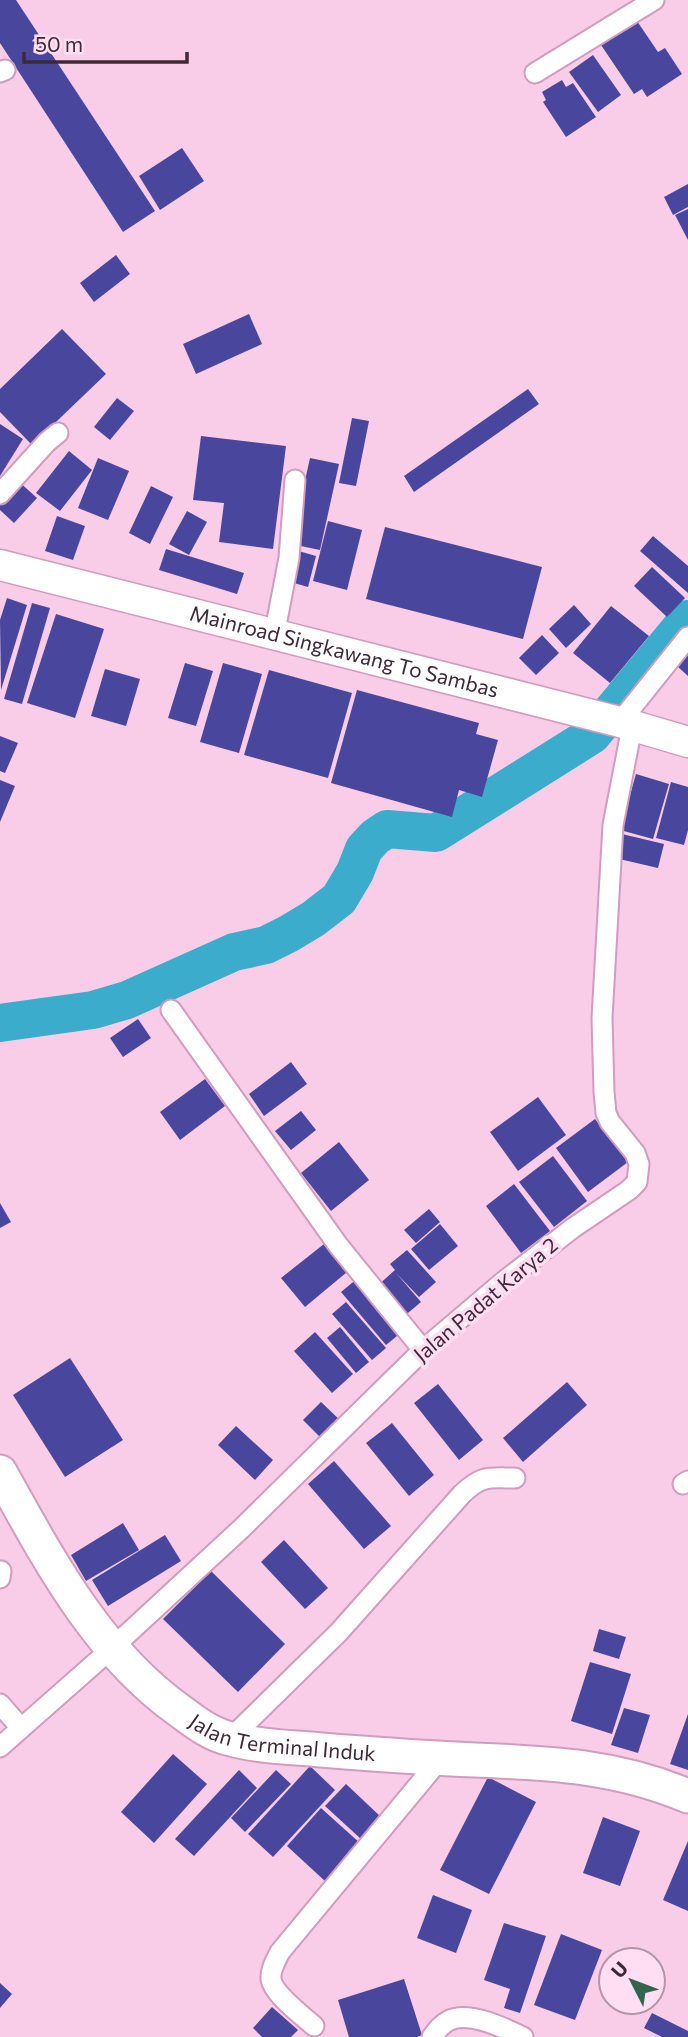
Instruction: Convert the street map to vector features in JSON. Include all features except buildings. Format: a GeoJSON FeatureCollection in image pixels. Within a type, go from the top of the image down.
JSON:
{"type":"FeatureCollection","features":[{"type":"Feature","properties":{"kind":"highway","name":"Jalan Terminal Induk"},"geometry":{"type":"LineString","coordinates":[[0,1472],[48,1558],[111,1649],[156,1694],[197,1723],[230,1739],[264,1745],[582,1766],[665,1786],[688,1796]]}},
{"type":"Feature","properties":{"kind":"main road","name":"Mainroad Singkawang To Sambas"},"geometry":{"type":"LineString","coordinates":[[0,565],[688,742]]}},
{"type":"Feature","properties":{"kind":"street"},"geometry":{"type":"LineString","coordinates":[[535,73],[654,0]]}},
{"type":"Feature","properties":{"kind":"street"},"geometry":{"type":"LineString","coordinates":[[0,494],[58,433]]}},
{"type":"Feature","properties":{"kind":"street"},"geometry":{"type":"LineString","coordinates":[[274,636],[289,558],[295,480]]}},
{"type":"Feature","properties":{"kind":"street"},"geometry":{"type":"LineString","coordinates":[[615,722],[688,637]]}},
{"type":"Feature","properties":{"kind":"street","name":"Jalan Padat Karya 2"},"geometry":{"type":"LineString","coordinates":[[0,1747],[242,1528],[423,1350],[513,1275],[637,1182],[639,1164],[635,1153],[610,1122],[606,1113],[604,1092],[602,1018],[613,825],[615,722]]}},
{"type":"Feature","properties":{"kind":"street"},"geometry":{"type":"LineString","coordinates":[[171,1010],[338,1245],[423,1350]]}},
{"type":"Feature","properties":{"kind":"street"},"geometry":{"type":"LineString","coordinates":[[230,1739],[339,1632],[476,1481],[515,1478]]}},
{"type":"Feature","properties":{"kind":"street"},"geometry":{"type":"LineString","coordinates":[[0,1704],[21,1728]]}},
{"type":"Feature","properties":{"kind":"street"},"geometry":{"type":"LineString","coordinates":[[314,2026],[277,1992],[272,1983],[275,1961],[441,1758]]}},
{"type":"Feature","properties":{"kind":"street"},"geometry":{"type":"LineString","coordinates":[[432,2037],[447,2022],[457,2017],[465,2017],[498,2026],[523,2037]]}},
{"type":"Feature","properties":{"kind":"waterway"},"geometry":{"type":"LineString","coordinates":[[0,1023],[93,1010],[127,1000],[234,952],[266,945],[288,934],[339,899],[355,872],[364,849],[387,829],[436,833],[592,735],[688,619]]}}]}
